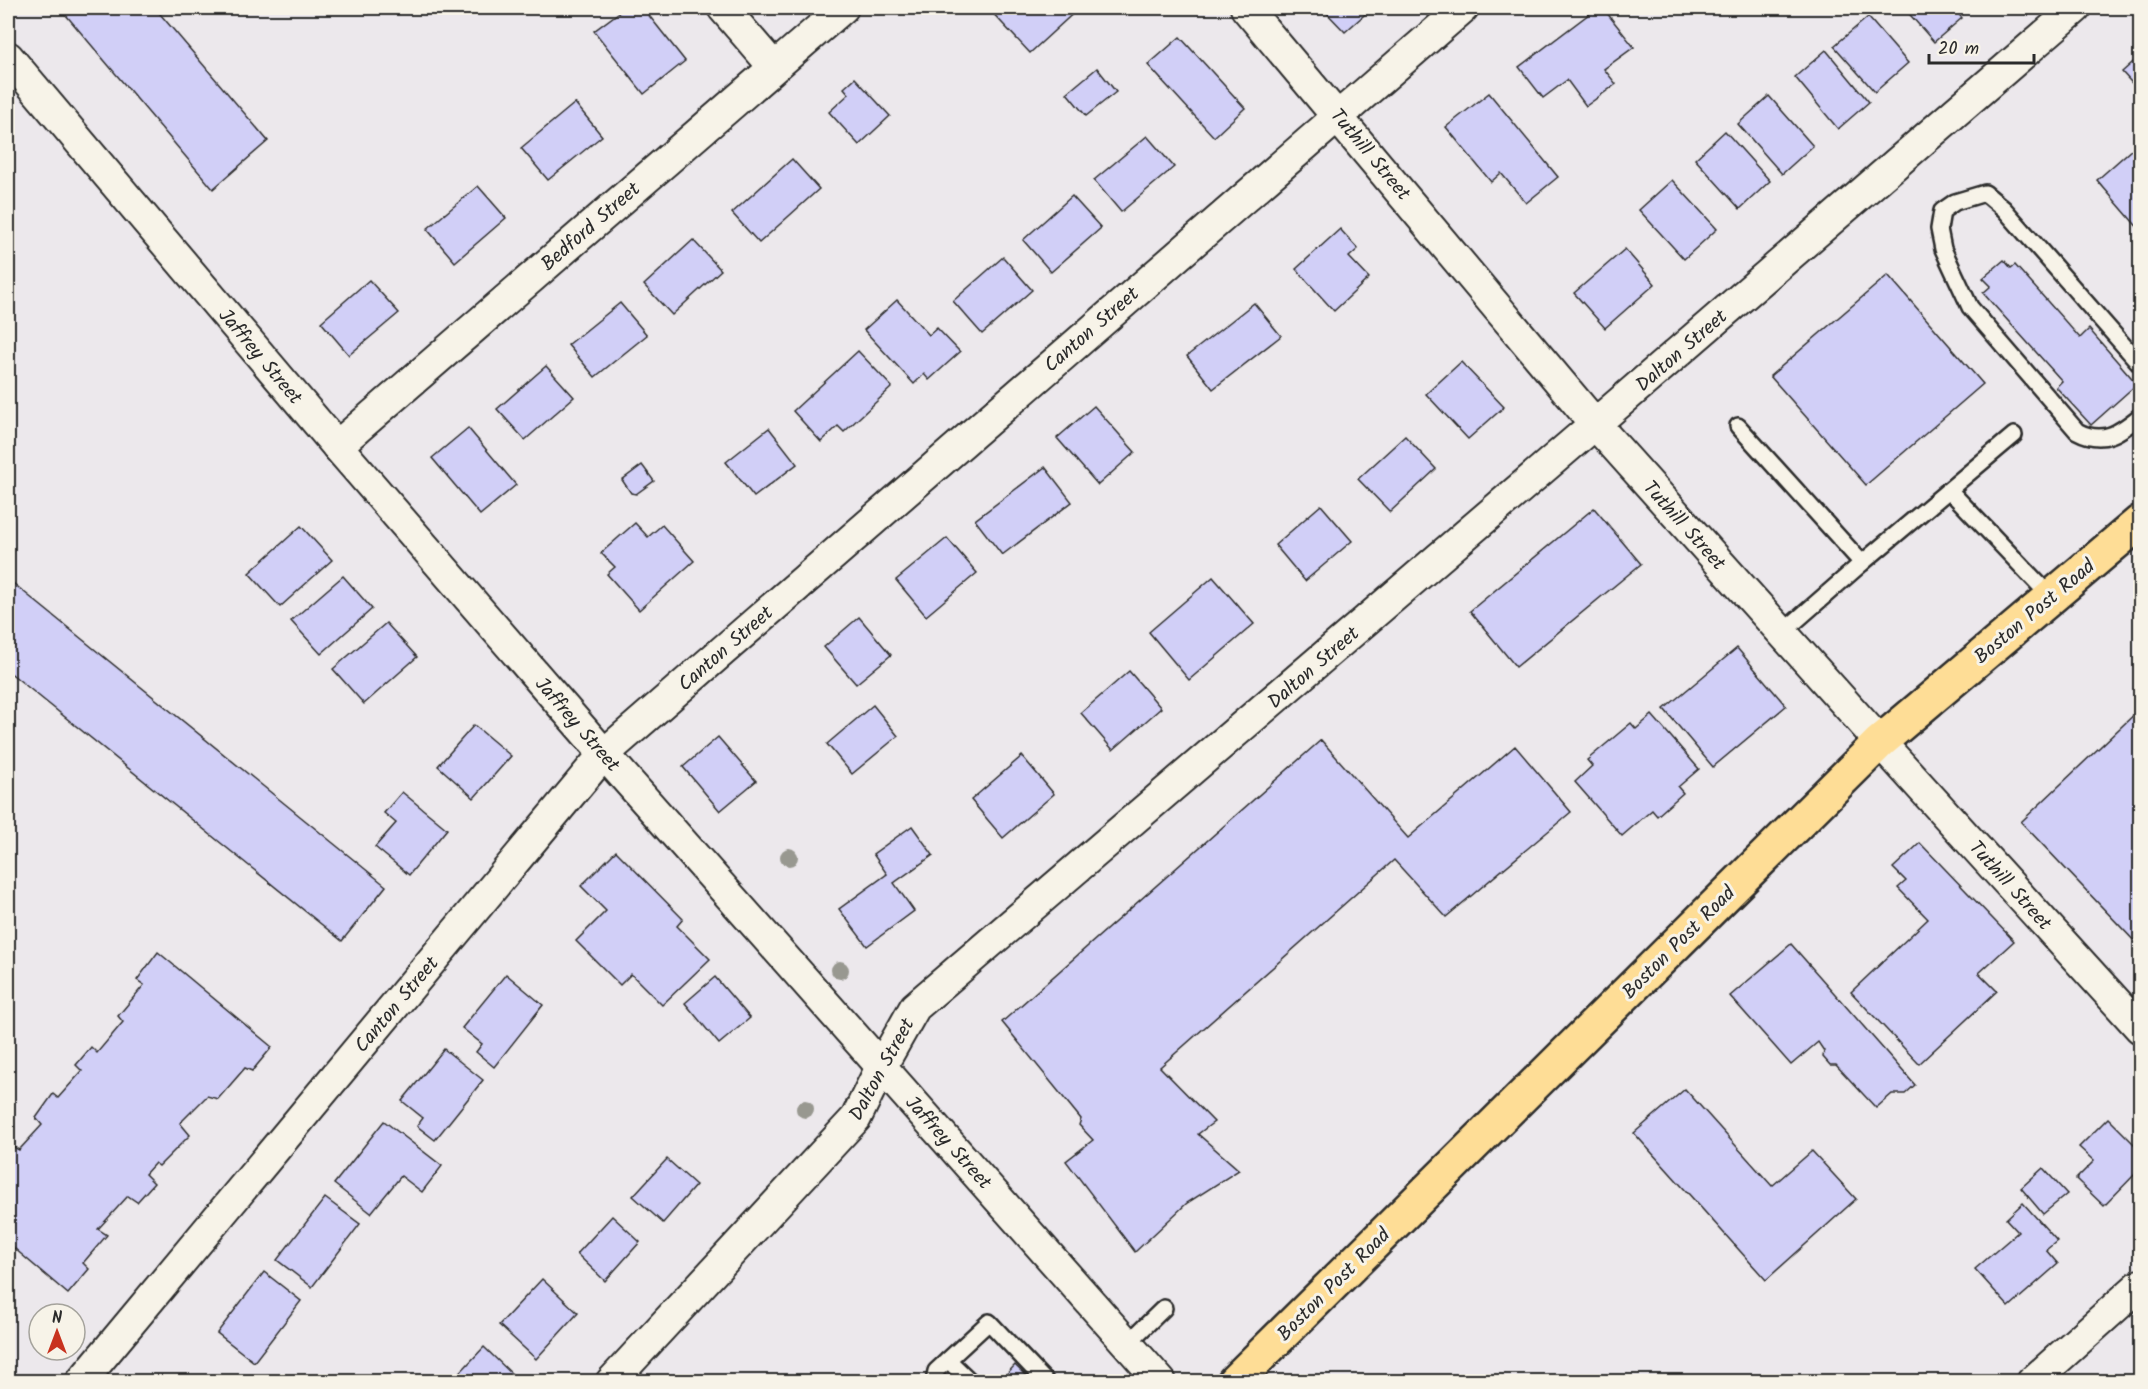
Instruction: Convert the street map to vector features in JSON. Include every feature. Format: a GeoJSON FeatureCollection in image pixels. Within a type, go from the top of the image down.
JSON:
{"type":"FeatureCollection","features":[{"type":"Feature","properties":{"kind":"main road","name":"Boston Post Road"},"geometry":{"type":"LineString","coordinates":[[1234,1382],[1880,742],[2140,522]]}},
{"type":"Feature","properties":{"kind":"street"},"geometry":{"type":"LineString","coordinates":[[723,8],[773,66]]}},
{"type":"Feature","properties":{"kind":"street","name":"Bedford Street"},"geometry":{"type":"LineString","coordinates":[[337,446],[773,66],[843,8]]}},
{"type":"Feature","properties":{"kind":"street","name":"Tuthill Street"},"geometry":{"type":"LineString","coordinates":[[1246,8],[1595,424],[2140,1028]]}},
{"type":"Feature","properties":{"kind":"street","name":"Canton Street"},"geometry":{"type":"LineString","coordinates":[[81,1382],[604,754],[1463,8]]}},
{"type":"Feature","properties":{"kind":"street","name":"Dalton Street"},"geometry":{"type":"LineString","coordinates":[[611,1382],[856,1118],[881,1067],[915,1007],[2076,8]]}},
{"type":"Feature","properties":{"kind":"street","name":"Jaffrey Street"},"geometry":{"type":"LineString","coordinates":[[8,57],[337,446],[604,754],[1161,1382]]}},
{"type":"Feature","properties":{"kind":"street"},"geometry":{"type":"LineString","coordinates":[[2032,1382],[2140,1284]]}},
{"type":"Feature","properties":{"kind":"lane"},"geometry":{"type":"LineString","coordinates":[[2140,364],[2004,208],[1985,193],[1954,202],[1942,212],[1939,229],[1943,249],[1970,307],[2077,431],[2096,439],[2112,435],[2140,416]]}},
{"type":"Feature","properties":{"kind":"lane"},"geometry":{"type":"LineString","coordinates":[[1738,426],[1862,563]]}},
{"type":"Feature","properties":{"kind":"lane"},"geometry":{"type":"LineString","coordinates":[[1782,633],[2014,435]]}},
{"type":"Feature","properties":{"kind":"lane"},"geometry":{"type":"LineString","coordinates":[[1949,490],[2051,597]]}},
{"type":"Feature","properties":{"kind":"lane"},"geometry":{"type":"LineString","coordinates":[[1128,1343],[1164,1308]]}},
{"type":"Feature","properties":{"kind":"lane"},"geometry":{"type":"LineString","coordinates":[[938,1378],[948,1360],[989,1322],[1046,1382]]}},
{"type":"Feature","properties":{"kind":"lane"},"geometry":{"type":"LineString","coordinates":[[948,1360],[971,1382]]}},
{"type":"Feature","properties":{"kind":"building"},"geometry":{"type":"Polygon","coordinates":[[[60,8],[155,8],[268,141],[213,189],[60,8]]]}},
{"type":"Feature","properties":{"kind":"building"},"geometry":{"type":"Polygon","coordinates":[[[625,8],[643,8],[685,61],[644,94],[594,31],[625,8]]]}},
{"type":"Feature","properties":{"kind":"building"},"geometry":{"type":"Polygon","coordinates":[[[988,8],[1079,8],[1030,53],[988,8]]]}},
{"type":"Feature","properties":{"kind":"building"},"geometry":{"type":"Polygon","coordinates":[[[1322,8],[1372,8],[1345,32],[1322,8]]]}},
{"type":"Feature","properties":{"kind":"building"},"geometry":{"type":"Polygon","coordinates":[[[1597,8],[1603,8],[1634,47],[1604,69],[1616,84],[1586,106],[1567,80],[1543,98],[1519,67],[1597,8]]]}},
{"type":"Feature","properties":{"kind":"building"},"geometry":{"type":"Polygon","coordinates":[[[1904,8],[1953,8],[1962,18],[1934,42],[1904,8]]]}},
{"type":"Feature","properties":{"kind":"building"},"geometry":{"type":"Polygon","coordinates":[[[1868,17],[1908,63],[1875,92],[1834,46],[1868,17]]]}},
{"type":"Feature","properties":{"kind":"building"},"geometry":{"type":"Polygon","coordinates":[[[1180,37],[1245,108],[1214,137],[1148,65],[1180,37]]]}},
{"type":"Feature","properties":{"kind":"building"},"geometry":{"type":"Polygon","coordinates":[[[1826,50],[1869,102],[1838,129],[1795,77],[1826,50]]]}},
{"type":"Feature","properties":{"kind":"building"},"geometry":{"type":"Polygon","coordinates":[[[2140,56],[2140,92],[2122,72],[2140,56]]]}},
{"type":"Feature","properties":{"kind":"building"},"geometry":{"type":"Polygon","coordinates":[[[1097,68],[1116,92],[1086,116],[1067,93],[1097,68]]]}},
{"type":"Feature","properties":{"kind":"building"},"geometry":{"type":"Polygon","coordinates":[[[855,78],[890,116],[859,145],[829,112],[849,94],[844,88],[855,78]]]}},
{"type":"Feature","properties":{"kind":"building"},"geometry":{"type":"Polygon","coordinates":[[[1489,93],[1558,177],[1526,203],[1501,173],[1491,182],[1446,127],[1489,93]]]}},
{"type":"Feature","properties":{"kind":"building"},"geometry":{"type":"Polygon","coordinates":[[[1769,96],[1813,146],[1782,174],[1738,124],[1769,96]]]}},
{"type":"Feature","properties":{"kind":"building"},"geometry":{"type":"Polygon","coordinates":[[[575,103],[602,136],[548,180],[521,148],[575,103]]]}},
{"type":"Feature","properties":{"kind":"building"},"geometry":{"type":"Polygon","coordinates":[[[1725,131],[1770,181],[1740,209],[1695,159],[1725,131]]]}},
{"type":"Feature","properties":{"kind":"building"},"geometry":{"type":"Polygon","coordinates":[[[1147,136],[1174,167],[1121,212],[1094,180],[1147,136]]]}},
{"type":"Feature","properties":{"kind":"building"},"geometry":{"type":"Polygon","coordinates":[[[2140,142],[2140,230],[2097,180],[2140,142]]]}},
{"type":"Feature","properties":{"kind":"building"},"geometry":{"type":"Polygon","coordinates":[[[792,159],[819,189],[759,243],[732,213],[792,159]]]}},
{"type":"Feature","properties":{"kind":"building"},"geometry":{"type":"Polygon","coordinates":[[[1672,180],[1717,229],[1684,259],[1639,210],[1672,180]]]}},
{"type":"Feature","properties":{"kind":"building"},"geometry":{"type":"Polygon","coordinates":[[[478,186],[506,218],[455,262],[427,229],[478,186]]]}},
{"type":"Feature","properties":{"kind":"building"},"geometry":{"type":"Polygon","coordinates":[[[1072,196],[1101,228],[1051,272],[1023,240],[1072,196]]]}},
{"type":"Feature","properties":{"kind":"building"},"geometry":{"type":"Polygon","coordinates":[[[1340,229],[1358,249],[1349,257],[1369,278],[1334,311],[1296,269],[1340,229]]]}},
{"type":"Feature","properties":{"kind":"building"},"geometry":{"type":"Polygon","coordinates":[[[693,240],[721,270],[672,315],[644,285],[693,240]]]}},
{"type":"Feature","properties":{"kind":"building"},"geometry":{"type":"Polygon","coordinates":[[[1625,249],[1655,284],[1605,328],[1574,293],[1625,249]]]}},
{"type":"Feature","properties":{"kind":"building"},"geometry":{"type":"Polygon","coordinates":[[[1003,257],[1032,290],[982,334],[953,301],[1003,257]]]}},
{"type":"Feature","properties":{"kind":"building"},"geometry":{"type":"Polygon","coordinates":[[[2004,260],[2011,268],[2015,265],[2080,338],[2089,329],[2137,384],[2091,425],[2056,387],[2062,381],[1983,293],[1991,286],[1983,278],[2004,260]]]}},
{"type":"Feature","properties":{"kind":"building"},"geometry":{"type":"Polygon","coordinates":[[[1888,275],[1983,384],[1866,485],[1770,376],[1888,275]]]}},
{"type":"Feature","properties":{"kind":"building"},"geometry":{"type":"Polygon","coordinates":[[[369,280],[399,313],[349,355],[321,322],[369,280]]]}},
{"type":"Feature","properties":{"kind":"building"},"geometry":{"type":"Polygon","coordinates":[[[897,300],[929,335],[937,328],[960,352],[929,380],[924,374],[914,384],[864,330],[897,300]]]}},
{"type":"Feature","properties":{"kind":"building"},"geometry":{"type":"Polygon","coordinates":[[[620,303],[647,335],[595,377],[568,345],[620,303]]]}},
{"type":"Feature","properties":{"kind":"building"},"geometry":{"type":"Polygon","coordinates":[[[1254,303],[1281,336],[1213,389],[1187,356],[1254,303]]]}},
{"type":"Feature","properties":{"kind":"building"},"geometry":{"type":"Polygon","coordinates":[[[858,351],[892,387],[844,432],[838,426],[821,442],[793,411],[858,351]]]}},
{"type":"Feature","properties":{"kind":"building"},"geometry":{"type":"Polygon","coordinates":[[[1461,362],[1504,407],[1468,439],[1426,394],[1461,362]]]}},
{"type":"Feature","properties":{"kind":"building"},"geometry":{"type":"Polygon","coordinates":[[[546,366],[574,397],[525,440],[497,409],[546,366]]]}},
{"type":"Feature","properties":{"kind":"building"},"geometry":{"type":"Polygon","coordinates":[[[1094,406],[1135,452],[1098,485],[1057,438],[1094,406]]]}},
{"type":"Feature","properties":{"kind":"building"},"geometry":{"type":"Polygon","coordinates":[[[468,428],[516,485],[480,515],[432,458],[468,428]]]}},
{"type":"Feature","properties":{"kind":"building"},"geometry":{"type":"Polygon","coordinates":[[[769,428],[797,464],[754,497],[726,462],[769,428]]]}},
{"type":"Feature","properties":{"kind":"building"},"geometry":{"type":"Polygon","coordinates":[[[1405,436],[1436,469],[1390,512],[1358,479],[1405,436]]]}},
{"type":"Feature","properties":{"kind":"building"},"geometry":{"type":"Polygon","coordinates":[[[642,465],[654,481],[636,494],[631,493],[622,480],[642,465]]]}},
{"type":"Feature","properties":{"kind":"building"},"geometry":{"type":"Polygon","coordinates":[[[1045,467],[1072,502],[1002,555],[975,520],[1045,467]]]}},
{"type":"Feature","properties":{"kind":"building"},"geometry":{"type":"Polygon","coordinates":[[[1321,505],[1352,541],[1305,581],[1275,545],[1321,505]]]}},
{"type":"Feature","properties":{"kind":"building"},"geometry":{"type":"Polygon","coordinates":[[[1594,508],[1641,564],[1516,667],[1470,611],[1594,508]]]}},
{"type":"Feature","properties":{"kind":"building"},"geometry":{"type":"Polygon","coordinates":[[[635,523],[648,537],[662,525],[694,561],[639,610],[607,574],[615,567],[601,553],[635,523]]]}},
{"type":"Feature","properties":{"kind":"building"},"geometry":{"type":"Polygon","coordinates":[[[301,526],[332,560],[280,607],[249,573],[301,526]]]}},
{"type":"Feature","properties":{"kind":"building"},"geometry":{"type":"Polygon","coordinates":[[[947,538],[977,573],[926,616],[896,580],[947,538]]]}},
{"type":"Feature","properties":{"kind":"building"},"geometry":{"type":"Polygon","coordinates":[[[343,576],[372,609],[321,654],[291,621],[343,576]]]}},
{"type":"Feature","properties":{"kind":"building"},"geometry":{"type":"Polygon","coordinates":[[[1213,577],[1254,624],[1189,680],[1149,632],[1213,577]]]}},
{"type":"Feature","properties":{"kind":"building"},"geometry":{"type":"Polygon","coordinates":[[[8,579],[386,886],[342,941],[8,671],[8,579]]]}},
{"type":"Feature","properties":{"kind":"building"},"geometry":{"type":"Polygon","coordinates":[[[859,617],[891,655],[856,684],[824,647],[859,617]]]}},
{"type":"Feature","properties":{"kind":"building"},"geometry":{"type":"Polygon","coordinates":[[[386,623],[417,657],[364,704],[333,669],[386,623]]]}},
{"type":"Feature","properties":{"kind":"building"},"geometry":{"type":"Polygon","coordinates":[[[1737,648],[1786,706],[1713,767],[1664,709],[1737,648]]]}},
{"type":"Feature","properties":{"kind":"building"},"geometry":{"type":"Polygon","coordinates":[[[1129,671],[1161,708],[1113,750],[1081,713],[1129,671]]]}},
{"type":"Feature","properties":{"kind":"building"},"geometry":{"type":"Polygon","coordinates":[[[873,705],[898,736],[852,774],[827,744],[873,705]]]}},
{"type":"Feature","properties":{"kind":"building"},"geometry":{"type":"Polygon","coordinates":[[[2140,709],[2140,947],[2021,822],[2140,709]]]}},
{"type":"Feature","properties":{"kind":"building"},"geometry":{"type":"Polygon","coordinates":[[[1652,715],[1699,769],[1678,787],[1683,793],[1657,816],[1652,810],[1622,836],[1575,782],[1592,766],[1587,760],[1631,723],[1636,729],[1652,715]]]}},
{"type":"Feature","properties":{"kind":"building"},"geometry":{"type":"Polygon","coordinates":[[[474,725],[511,756],[474,798],[438,766],[474,725]]]}},
{"type":"Feature","properties":{"kind":"building"},"geometry":{"type":"Polygon","coordinates":[[[718,737],[756,781],[720,811],[683,767],[718,737]]]}},
{"type":"Feature","properties":{"kind":"building"},"geometry":{"type":"Polygon","coordinates":[[[1321,740],[1408,838],[1515,746],[1571,812],[1446,917],[1394,860],[1160,1067],[1214,1122],[1198,1134],[1239,1170],[1187,1203],[1135,1252],[1066,1161],[1093,1140],[1079,1125],[1081,1119],[1002,1022],[1321,740]]]}},
{"type":"Feature","properties":{"kind":"building"},"geometry":{"type":"Polygon","coordinates":[[[1022,756],[1054,794],[1003,838],[971,800],[1022,756]]]}},
{"type":"Feature","properties":{"kind":"building"},"geometry":{"type":"Polygon","coordinates":[[[402,792],[447,829],[409,875],[375,847],[396,823],[384,813],[402,792]]]}},
{"type":"Feature","properties":{"kind":"building"},"geometry":{"type":"Polygon","coordinates":[[[912,826],[933,855],[894,883],[914,911],[867,946],[839,909],[887,874],[873,854],[912,826]]]}},
{"type":"Feature","properties":{"kind":"building"},"geometry":{"type":"Polygon","coordinates":[[[1920,843],[2014,941],[1979,973],[1997,991],[1919,1064],[1851,992],[1928,919],[1898,888],[1906,881],[1893,868],[1920,843]]]}},
{"type":"Feature","properties":{"kind":"building"},"geometry":{"type":"Polygon","coordinates":[[[616,851],[683,919],[677,926],[710,959],[662,1005],[631,974],[620,985],[576,941],[606,911],[581,886],[616,851]]]}},
{"type":"Feature","properties":{"kind":"building"},"geometry":{"type":"Polygon","coordinates":[[[1791,944],[1915,1085],[1905,1094],[1892,1094],[1876,1108],[1836,1065],[1830,1065],[1823,1057],[1824,1051],[1818,1042],[1791,1065],[1730,996],[1791,944]]]}},
{"type":"Feature","properties":{"kind":"building"},"geometry":{"type":"Polygon","coordinates":[[[158,952],[272,1047],[252,1071],[245,1068],[218,1099],[207,1096],[180,1123],[190,1135],[159,1166],[155,1163],[145,1174],[154,1183],[137,1202],[128,1196],[98,1229],[107,1235],[83,1263],[89,1269],[68,1294],[8,1243],[8,1148],[10,1145],[19,1150],[42,1125],[36,1118],[53,1094],[58,1098],[82,1071],[76,1065],[91,1047],[97,1053],[123,1022],[118,1016],[144,985],[137,980],[158,952]]]}},
{"type":"Feature","properties":{"kind":"building"},"geometry":{"type":"Polygon","coordinates":[[[506,974],[543,1005],[494,1067],[476,1052],[482,1044],[462,1028],[506,974]]]}},
{"type":"Feature","properties":{"kind":"building"},"geometry":{"type":"Polygon","coordinates":[[[715,977],[750,1018],[719,1044],[685,1003],[715,977]]]}},
{"type":"Feature","properties":{"kind":"building"},"geometry":{"type":"Polygon","coordinates":[[[444,1049],[483,1080],[435,1140],[417,1126],[423,1118],[402,1101],[444,1049]]]}},
{"type":"Feature","properties":{"kind":"building"},"geometry":{"type":"Polygon","coordinates":[[[1685,1089],[1772,1186],[1812,1151],[1856,1199],[1766,1280],[1634,1133],[1685,1089]]]}},
{"type":"Feature","properties":{"kind":"building"},"geometry":{"type":"Polygon","coordinates":[[[2108,1118],[2140,1150],[2140,1169],[2104,1206],[2076,1179],[2094,1161],[2079,1147],[2108,1118]]]}},
{"type":"Feature","properties":{"kind":"building"},"geometry":{"type":"Polygon","coordinates":[[[384,1121],[442,1166],[422,1192],[401,1176],[371,1213],[334,1184],[384,1121]]]}},
{"type":"Feature","properties":{"kind":"building"},"geometry":{"type":"Polygon","coordinates":[[[667,1159],[696,1185],[663,1223],[633,1196],[667,1159]]]}},
{"type":"Feature","properties":{"kind":"building"},"geometry":{"type":"Polygon","coordinates":[[[2043,1168],[2067,1194],[2043,1214],[2021,1188],[2043,1168]]]}},
{"type":"Feature","properties":{"kind":"building"},"geometry":{"type":"Polygon","coordinates":[[[325,1198],[360,1224],[312,1287],[277,1260],[325,1198]]]}},
{"type":"Feature","properties":{"kind":"building"},"geometry":{"type":"Polygon","coordinates":[[[2023,1203],[2057,1241],[2046,1250],[2058,1264],[2009,1307],[1975,1269],[2018,1232],[2006,1219],[2023,1203]]]}},
{"type":"Feature","properties":{"kind":"building"},"geometry":{"type":"Polygon","coordinates":[[[612,1216],[640,1242],[605,1281],[577,1254],[612,1216]]]}},
{"type":"Feature","properties":{"kind":"building"},"geometry":{"type":"Polygon","coordinates":[[[264,1272],[301,1301],[254,1362],[217,1333],[264,1272]]]}},
{"type":"Feature","properties":{"kind":"building"},"geometry":{"type":"Polygon","coordinates":[[[542,1279],[578,1313],[536,1359],[499,1325],[542,1279]]]}},
{"type":"Feature","properties":{"kind":"building"},"geometry":{"type":"Polygon","coordinates":[[[484,1347],[516,1378],[512,1382],[451,1382],[484,1347]]]}},
{"type":"Feature","properties":{"kind":"building"},"geometry":{"type":"Polygon","coordinates":[[[1015,1365],[1032,1382],[999,1382],[1015,1365]]]}}]}
